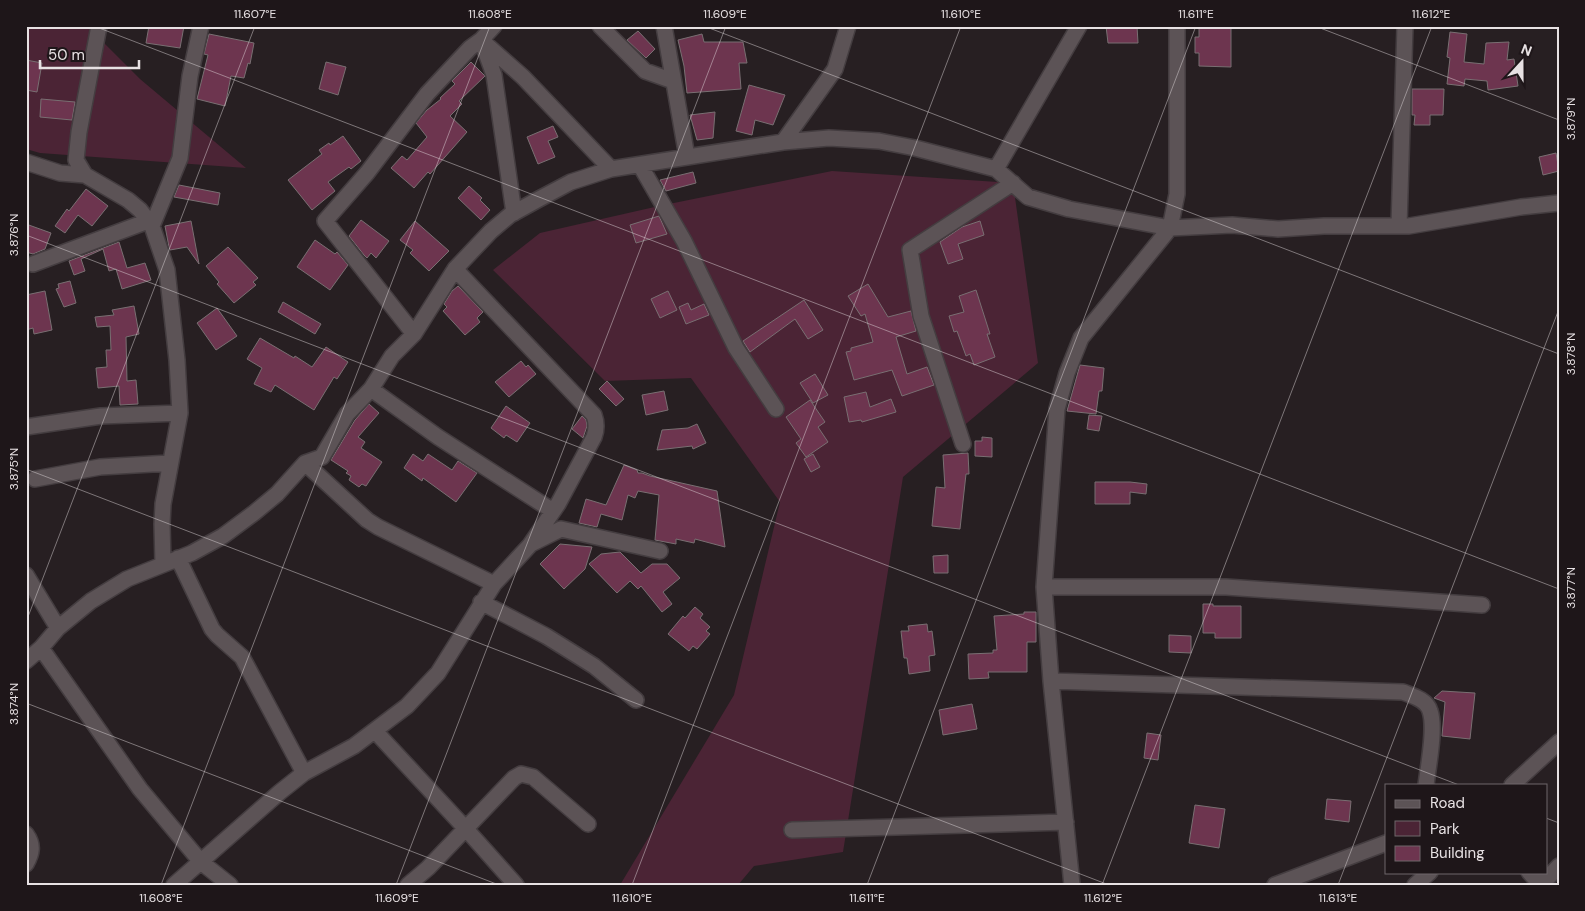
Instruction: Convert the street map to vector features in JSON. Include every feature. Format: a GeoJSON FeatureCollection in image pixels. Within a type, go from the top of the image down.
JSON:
{"type":"FeatureCollection","features":[{"type":"Feature","properties":{"kind":"street"},"geometry":{"type":"LineString","coordinates":[[85,175],[76,160],[76,151],[99,26]]}},
{"type":"Feature","properties":{"kind":"street"},"geometry":{"type":"LineString","coordinates":[[33,264],[150,223],[180,158],[190,76],[202,26]]}},
{"type":"Feature","properties":{"kind":"street"},"geometry":{"type":"LineString","coordinates":[[414,334],[326,221],[367,173],[427,94],[470,48],[481,40],[494,26]]}},
{"type":"Feature","properties":{"kind":"street"},"geometry":{"type":"LineString","coordinates":[[600,26],[644,71],[673,81]]}},
{"type":"Feature","properties":{"kind":"street"},"geometry":{"type":"LineString","coordinates":[[664,26],[687,157]]}},
{"type":"Feature","properties":{"kind":"street"},"geometry":{"type":"LineString","coordinates":[[783,142],[835,69],[848,26]]}},
{"type":"Feature","properties":{"kind":"street"},"geometry":{"type":"LineString","coordinates":[[996,169],[1079,26]]}},
{"type":"Feature","properties":{"kind":"street"},"geometry":{"type":"LineString","coordinates":[[1072,885],[1051,681],[1044,587],[1057,408],[1067,373],[1081,338],[1170,228],[1178,194],[1177,26]]}},
{"type":"Feature","properties":{"kind":"street"},"geometry":{"type":"LineString","coordinates":[[1399,226],[1405,26]]}},
{"type":"Feature","properties":{"kind":"street"},"geometry":{"type":"LineString","coordinates":[[481,40],[523,77],[611,169]]}},
{"type":"Feature","properties":{"kind":"street"},"geometry":{"type":"LineString","coordinates":[[481,40],[494,75],[514,213]]}},
{"type":"Feature","properties":{"kind":"street"},"geometry":{"type":"LineString","coordinates":[[26,661],[41,648],[58,628],[91,601],[127,579],[192,553],[223,536],[277,494],[305,463],[322,456],[347,414],[371,389],[392,356],[414,334],[456,269],[491,231],[514,213],[571,182],[611,169],[783,142],[829,138],[879,140],[996,169],[1028,197],[1069,210],[1170,228],[1232,225],[1278,229],[1324,226],[1409,226],[1520,207],[1559,203]]}},
{"type":"Feature","properties":{"kind":"street"},"geometry":{"type":"LineString","coordinates":[[26,162],[60,174],[85,175],[134,204],[150,223],[167,270],[177,360],[180,413],[163,504],[163,564]]}},
{"type":"Feature","properties":{"kind":"street"},"geometry":{"type":"LineString","coordinates":[[640,164],[684,242],[736,348],[776,409]]}},
{"type":"Feature","properties":{"kind":"street"},"geometry":{"type":"LineString","coordinates":[[963,444],[921,316],[910,250],[1013,183]]}},
{"type":"Feature","properties":{"kind":"street"},"geometry":{"type":"LineString","coordinates":[[174,885],[304,773],[354,746],[375,732],[407,706],[438,673],[481,602],[494,584],[530,545],[553,511],[594,437],[597,430],[597,422],[594,415],[456,269]]}},
{"type":"Feature","properties":{"kind":"street"},"geometry":{"type":"LineString","coordinates":[[371,389],[438,437],[553,511]]}},
{"type":"Feature","properties":{"kind":"street"},"geometry":{"type":"LineString","coordinates":[[26,427],[101,416],[180,413]]}},
{"type":"Feature","properties":{"kind":"street"},"geometry":{"type":"LineString","coordinates":[[35,479],[100,467],[170,463]]}},
{"type":"Feature","properties":{"kind":"street"},"geometry":{"type":"LineString","coordinates":[[305,463],[378,528],[494,584]]}},
{"type":"Feature","properties":{"kind":"street"},"geometry":{"type":"LineString","coordinates":[[530,545],[561,529],[660,551]]}},
{"type":"Feature","properties":{"kind":"street"},"geometry":{"type":"LineString","coordinates":[[178,558],[212,629],[217,636],[242,657],[304,773]]}},
{"type":"Feature","properties":{"kind":"street"},"geometry":{"type":"LineString","coordinates":[[26,575],[58,628]]}},
{"type":"Feature","properties":{"kind":"street"},"geometry":{"type":"LineString","coordinates":[[1044,587],[1226,587],[1482,605]]}},
{"type":"Feature","properties":{"kind":"street"},"geometry":{"type":"LineString","coordinates":[[481,602],[546,636],[594,666],[636,700]]}},
{"type":"Feature","properties":{"kind":"street"},"geometry":{"type":"LineString","coordinates":[[41,648],[140,789],[201,862],[230,885]]}},
{"type":"Feature","properties":{"kind":"street"},"geometry":{"type":"LineString","coordinates":[[1051,681],[1403,692],[1418,698],[1430,710],[1432,732],[1426,784]]}},
{"type":"Feature","properties":{"kind":"street"},"geometry":{"type":"LineString","coordinates":[[375,732],[516,885]]}},
{"type":"Feature","properties":{"kind":"street"},"geometry":{"type":"LineString","coordinates":[[1513,784],[1559,742]]}},
{"type":"Feature","properties":{"kind":"street"},"geometry":{"type":"LineString","coordinates":[[408,885],[428,868],[514,778],[521,774],[533,776],[588,824]]}},
{"type":"Feature","properties":{"kind":"street"},"geometry":{"type":"LineString","coordinates":[[792,830],[1066,822]]}},
{"type":"Feature","properties":{"kind":"street"},"geometry":{"type":"LineString","coordinates":[[26,834],[32,847],[26,864]]}},
{"type":"Feature","properties":{"kind":"street"},"geometry":{"type":"LineString","coordinates":[[1275,885],[1385,843]]}},
{"type":"Feature","properties":{"kind":"street"},"geometry":{"type":"LineString","coordinates":[[1531,874],[1541,885],[1559,866]]}},
{"type":"Feature","properties":{"kind":"street"},"geometry":{"type":"LineString","coordinates":[[1416,885],[1428,874]]}},
{"type":"Feature","properties":{"kind":"green space"},"geometry":{"type":"Polygon","coordinates":[[[26,26],[87,26],[140,79],[246,168],[40,153],[26,149],[26,26]]]}},
{"type":"Feature","properties":{"kind":"green space"},"geometry":{"type":"Polygon","coordinates":[[[832,171],[1013,183],[1038,363],[903,477],[843,852],[754,866],[738,885],[620,885],[734,695],[780,502],[691,378],[605,381],[493,270],[540,233],[659,206],[832,171]]]}},
{"type":"Feature","properties":{"kind":"building"},"geometry":{"type":"Polygon","coordinates":[[[149,26],[184,26],[180,48],[146,43],[149,26]]]}},
{"type":"Feature","properties":{"kind":"building"},"geometry":{"type":"Polygon","coordinates":[[[1106,26],[1137,26],[1138,43],[1108,43],[1106,26]]]}},
{"type":"Feature","properties":{"kind":"building"},"geometry":{"type":"Polygon","coordinates":[[[1199,26],[1231,26],[1231,67],[1199,66],[1199,53],[1195,53],[1195,37],[1199,37],[1199,26]]]}},
{"type":"Feature","properties":{"kind":"building"},"geometry":{"type":"Polygon","coordinates":[[[638,31],[655,49],[646,58],[627,40],[638,31]]]}},
{"type":"Feature","properties":{"kind":"building"},"geometry":{"type":"Polygon","coordinates":[[[1450,32],[1467,34],[1464,62],[1484,64],[1486,43],[1509,42],[1507,60],[1514,59],[1518,86],[1488,90],[1487,81],[1465,79],[1464,86],[1447,84],[1450,58],[1447,57],[1450,32]]]}},
{"type":"Feature","properties":{"kind":"building"},"geometry":{"type":"Polygon","coordinates":[[[209,34],[254,43],[250,64],[248,63],[244,78],[231,76],[225,106],[197,99],[208,55],[204,54],[209,34]]]}},
{"type":"Feature","properties":{"kind":"building"},"geometry":{"type":"Polygon","coordinates":[[[702,34],[704,42],[743,42],[747,63],[739,63],[741,89],[687,93],[684,66],[678,40],[702,34]]]}},
{"type":"Feature","properties":{"kind":"building"},"geometry":{"type":"Polygon","coordinates":[[[26,60],[42,63],[37,92],[26,90],[26,60]]]}},
{"type":"Feature","properties":{"kind":"building"},"geometry":{"type":"Polygon","coordinates":[[[326,62],[346,67],[338,95],[319,89],[326,62]]]}},
{"type":"Feature","properties":{"kind":"building"},"geometry":{"type":"Polygon","coordinates":[[[471,62],[485,76],[459,101],[462,104],[450,116],[467,132],[430,174],[428,172],[414,188],[391,168],[402,156],[407,160],[427,137],[416,123],[455,84],[452,81],[471,62]]]}},
{"type":"Feature","properties":{"kind":"building"},"geometry":{"type":"Polygon","coordinates":[[[749,85],[785,95],[773,125],[755,120],[752,135],[736,131],[749,85]]]}},
{"type":"Feature","properties":{"kind":"building"},"geometry":{"type":"Polygon","coordinates":[[[1412,89],[1444,89],[1443,115],[1430,115],[1430,125],[1414,125],[1415,115],[1412,115],[1412,89]]]}},
{"type":"Feature","properties":{"kind":"building"},"geometry":{"type":"Polygon","coordinates":[[[41,99],[75,102],[72,120],[40,117],[41,99]]]}},
{"type":"Feature","properties":{"kind":"building"},"geometry":{"type":"Polygon","coordinates":[[[715,112],[713,138],[697,140],[690,115],[715,112]]]}},
{"type":"Feature","properties":{"kind":"building"},"geometry":{"type":"Polygon","coordinates":[[[553,126],[558,137],[548,141],[555,157],[538,164],[527,137],[553,126]]]}},
{"type":"Feature","properties":{"kind":"building"},"geometry":{"type":"Polygon","coordinates":[[[343,136],[361,161],[328,182],[335,191],[312,210],[288,180],[322,154],[319,150],[343,136]]]}},
{"type":"Feature","properties":{"kind":"building"},"geometry":{"type":"Polygon","coordinates":[[[1556,153],[1559,171],[1543,175],[1539,157],[1556,153]]]}},
{"type":"Feature","properties":{"kind":"building"},"geometry":{"type":"Polygon","coordinates":[[[693,172],[696,183],[666,191],[660,180],[693,172]]]}},
{"type":"Feature","properties":{"kind":"building"},"geometry":{"type":"Polygon","coordinates":[[[179,185],[220,193],[218,205],[174,197],[179,185]]]}},
{"type":"Feature","properties":{"kind":"building"},"geometry":{"type":"Polygon","coordinates":[[[469,186],[482,198],[480,200],[490,210],[481,220],[458,198],[469,186]]]}},
{"type":"Feature","properties":{"kind":"building"},"geometry":{"type":"Polygon","coordinates":[[[86,189],[108,206],[92,226],[78,215],[65,233],[55,226],[67,209],[69,211],[86,189]]]}},
{"type":"Feature","properties":{"kind":"building"},"geometry":{"type":"Polygon","coordinates":[[[659,216],[667,234],[636,243],[630,225],[659,216]]]}},
{"type":"Feature","properties":{"kind":"building"},"geometry":{"type":"Polygon","coordinates":[[[361,220],[389,241],[376,258],[371,253],[367,258],[349,236],[361,220]]]}},
{"type":"Feature","properties":{"kind":"building"},"geometry":{"type":"Polygon","coordinates":[[[191,221],[199,264],[187,247],[170,250],[165,226],[191,221]]]}},
{"type":"Feature","properties":{"kind":"building"},"geometry":{"type":"Polygon","coordinates":[[[415,221],[449,251],[429,271],[410,253],[413,250],[400,240],[415,221]]]}},
{"type":"Feature","properties":{"kind":"building"},"geometry":{"type":"Polygon","coordinates":[[[980,221],[984,235],[958,244],[963,259],[948,264],[940,242],[962,227],[980,221]]]}},
{"type":"Feature","properties":{"kind":"building"},"geometry":{"type":"Polygon","coordinates":[[[26,224],[51,233],[45,249],[33,254],[26,252],[26,224]]]}},
{"type":"Feature","properties":{"kind":"building"},"geometry":{"type":"Polygon","coordinates":[[[315,240],[335,254],[337,252],[348,265],[330,290],[297,267],[315,240]]]}},
{"type":"Feature","properties":{"kind":"building"},"geometry":{"type":"Polygon","coordinates":[[[119,242],[127,268],[145,263],[151,280],[122,289],[116,269],[109,271],[103,249],[81,259],[85,271],[74,275],[69,261],[119,242]]]}},
{"type":"Feature","properties":{"kind":"building"},"geometry":{"type":"Polygon","coordinates":[[[228,247],[258,278],[253,282],[256,285],[234,303],[217,284],[219,282],[206,266],[228,247]]]}},
{"type":"Feature","properties":{"kind":"building"},"geometry":{"type":"Polygon","coordinates":[[[70,281],[76,303],[64,307],[56,289],[59,288],[58,284],[70,281]]]}},
{"type":"Feature","properties":{"kind":"building"},"geometry":{"type":"Polygon","coordinates":[[[868,284],[888,317],[911,311],[916,331],[896,337],[907,374],[927,367],[934,385],[902,396],[892,370],[854,380],[846,352],[851,351],[851,348],[873,342],[865,314],[861,316],[848,296],[868,284]]]}},
{"type":"Feature","properties":{"kind":"building"},"geometry":{"type":"Polygon","coordinates":[[[458,286],[483,312],[477,318],[480,322],[465,335],[443,311],[447,307],[444,304],[452,291],[458,286]]]}},
{"type":"Feature","properties":{"kind":"building"},"geometry":{"type":"Polygon","coordinates":[[[976,290],[995,357],[974,365],[970,354],[966,356],[957,331],[954,332],[949,316],[964,312],[959,296],[976,290]]]}},
{"type":"Feature","properties":{"kind":"building"},"geometry":{"type":"Polygon","coordinates":[[[45,291],[52,330],[34,334],[33,328],[26,330],[26,295],[45,291]]]}},
{"type":"Feature","properties":{"kind":"building"},"geometry":{"type":"Polygon","coordinates":[[[668,291],[677,310],[660,318],[651,299],[668,291]]]}},
{"type":"Feature","properties":{"kind":"building"},"geometry":{"type":"Polygon","coordinates":[[[804,300],[823,330],[808,339],[795,319],[750,352],[743,341],[804,300]]]}},
{"type":"Feature","properties":{"kind":"building"},"geometry":{"type":"Polygon","coordinates":[[[283,302],[321,324],[315,334],[278,312],[283,302]]]}},
{"type":"Feature","properties":{"kind":"building"},"geometry":{"type":"Polygon","coordinates":[[[688,303],[691,310],[704,304],[709,315],[686,324],[679,307],[688,303]]]}},
{"type":"Feature","properties":{"kind":"building"},"geometry":{"type":"Polygon","coordinates":[[[134,306],[139,334],[126,337],[127,381],[136,380],[138,404],[120,405],[119,386],[98,388],[96,368],[107,367],[106,350],[111,350],[110,326],[97,327],[95,317],[114,315],[112,310],[134,306]]]}},
{"type":"Feature","properties":{"kind":"building"},"geometry":{"type":"Polygon","coordinates":[[[217,308],[237,336],[216,350],[197,323],[217,308]]]}},
{"type":"Feature","properties":{"kind":"building"},"geometry":{"type":"Polygon","coordinates":[[[260,338],[312,367],[326,347],[348,362],[337,379],[334,377],[314,410],[275,385],[271,392],[254,384],[262,368],[247,359],[260,338]]]}},
{"type":"Feature","properties":{"kind":"building"},"geometry":{"type":"Polygon","coordinates":[[[521,361],[526,367],[528,365],[536,374],[509,397],[495,382],[521,361]]]}},
{"type":"Feature","properties":{"kind":"building"},"geometry":{"type":"Polygon","coordinates":[[[1080,365],[1104,368],[1102,391],[1099,391],[1096,414],[1067,411],[1080,365]]]}},
{"type":"Feature","properties":{"kind":"building"},"geometry":{"type":"Polygon","coordinates":[[[815,374],[828,395],[813,403],[800,383],[815,374]]]}},
{"type":"Feature","properties":{"kind":"building"},"geometry":{"type":"Polygon","coordinates":[[[607,381],[624,399],[616,406],[599,389],[607,381]]]}},
{"type":"Feature","properties":{"kind":"building"},"geometry":{"type":"Polygon","coordinates":[[[664,391],[668,410],[646,415],[642,395],[664,391]]]}},
{"type":"Feature","properties":{"kind":"building"},"geometry":{"type":"Polygon","coordinates":[[[866,392],[870,407],[891,399],[896,412],[862,422],[861,420],[849,422],[844,397],[866,392]]]}},
{"type":"Feature","properties":{"kind":"building"},"geometry":{"type":"Polygon","coordinates":[[[810,400],[825,422],[818,427],[828,442],[806,457],[796,443],[801,439],[786,417],[810,400]]]}},
{"type":"Feature","properties":{"kind":"building"},"geometry":{"type":"Polygon","coordinates":[[[369,404],[379,413],[358,437],[365,442],[361,448],[382,462],[366,486],[362,484],[359,487],[349,480],[351,476],[346,473],[348,471],[331,460],[355,420],[369,404]]]}},
{"type":"Feature","properties":{"kind":"building"},"geometry":{"type":"Polygon","coordinates":[[[506,406],[530,423],[517,442],[506,435],[504,438],[491,428],[506,406]]]}},
{"type":"Feature","properties":{"kind":"building"},"geometry":{"type":"Polygon","coordinates":[[[1089,415],[1102,416],[1099,431],[1087,429],[1089,415]]]}},
{"type":"Feature","properties":{"kind":"building"},"geometry":{"type":"Polygon","coordinates":[[[582,416],[586,420],[587,426],[583,438],[572,429],[582,416]]]}},
{"type":"Feature","properties":{"kind":"building"},"geometry":{"type":"Polygon","coordinates":[[[697,424],[706,443],[693,449],[692,446],[657,450],[662,430],[688,428],[697,424]]]}},
{"type":"Feature","properties":{"kind":"building"},"geometry":{"type":"Polygon","coordinates":[[[982,437],[992,438],[992,457],[975,456],[975,441],[982,441],[982,437]]]}},
{"type":"Feature","properties":{"kind":"building"},"geometry":{"type":"Polygon","coordinates":[[[968,453],[969,474],[966,474],[960,529],[932,526],[936,487],[945,488],[943,455],[968,453]]]}},
{"type":"Feature","properties":{"kind":"building"},"geometry":{"type":"Polygon","coordinates":[[[413,454],[423,461],[428,454],[452,470],[458,461],[477,473],[456,502],[423,478],[422,481],[404,468],[413,454]]]}},
{"type":"Feature","properties":{"kind":"building"},"geometry":{"type":"Polygon","coordinates":[[[813,454],[820,467],[811,472],[804,459],[813,454]]]}},
{"type":"Feature","properties":{"kind":"building"},"geometry":{"type":"Polygon","coordinates":[[[624,465],[637,470],[638,473],[717,491],[725,547],[695,539],[694,543],[676,539],[676,544],[655,540],[659,495],[638,491],[635,498],[628,495],[622,520],[601,514],[597,527],[579,523],[586,499],[606,505],[624,465]]]}},
{"type":"Feature","properties":{"kind":"building"},"geometry":{"type":"Polygon","coordinates":[[[1095,482],[1147,484],[1146,494],[1130,492],[1130,504],[1095,504],[1095,482]]]}},
{"type":"Feature","properties":{"kind":"building"},"geometry":{"type":"Polygon","coordinates":[[[560,544],[592,547],[585,569],[564,589],[540,564],[560,544]]]}},
{"type":"Feature","properties":{"kind":"building"},"geometry":{"type":"Polygon","coordinates":[[[620,552],[641,573],[652,564],[667,564],[680,578],[663,592],[672,604],[662,612],[641,586],[638,589],[630,581],[617,593],[589,564],[601,554],[620,552]]]}},
{"type":"Feature","properties":{"kind":"building"},"geometry":{"type":"Polygon","coordinates":[[[948,555],[948,573],[934,573],[933,556],[948,555]]]}},
{"type":"Feature","properties":{"kind":"building"},"geometry":{"type":"Polygon","coordinates":[[[1203,604],[1241,606],[1241,638],[1215,638],[1215,633],[1203,633],[1203,604]]]}},
{"type":"Feature","properties":{"kind":"building"},"geometry":{"type":"Polygon","coordinates":[[[695,607],[703,614],[700,618],[710,627],[706,631],[710,634],[697,649],[693,646],[689,651],[668,634],[683,616],[685,618],[695,607]]]}},
{"type":"Feature","properties":{"kind":"building"},"geometry":{"type":"Polygon","coordinates":[[[1024,612],[1036,612],[1036,642],[1027,642],[1027,672],[988,672],[989,678],[969,679],[968,654],[993,653],[993,650],[997,650],[994,616],[1024,614],[1024,612]]]}},
{"type":"Feature","properties":{"kind":"building"},"geometry":{"type":"Polygon","coordinates":[[[927,624],[928,632],[932,631],[935,655],[929,656],[930,671],[909,674],[907,658],[904,658],[901,631],[909,631],[908,626],[927,624]]]}},
{"type":"Feature","properties":{"kind":"building"},"geometry":{"type":"Polygon","coordinates":[[[1169,635],[1191,636],[1191,653],[1169,652],[1169,635]]]}},
{"type":"Feature","properties":{"kind":"building"},"geometry":{"type":"Polygon","coordinates":[[[1442,691],[1475,693],[1470,739],[1442,736],[1445,702],[1434,698],[1442,691]]]}},
{"type":"Feature","properties":{"kind":"building"},"geometry":{"type":"Polygon","coordinates":[[[972,704],[977,729],[943,735],[939,710],[972,704]]]}},
{"type":"Feature","properties":{"kind":"building"},"geometry":{"type":"Polygon","coordinates":[[[1147,733],[1161,735],[1158,760],[1144,758],[1147,733]]]}},
{"type":"Feature","properties":{"kind":"building"},"geometry":{"type":"Polygon","coordinates":[[[1327,799],[1351,801],[1349,822],[1325,819],[1327,799]]]}},
{"type":"Feature","properties":{"kind":"building"},"geometry":{"type":"Polygon","coordinates":[[[1195,805],[1225,809],[1219,848],[1189,843],[1195,805]]]}}]}
